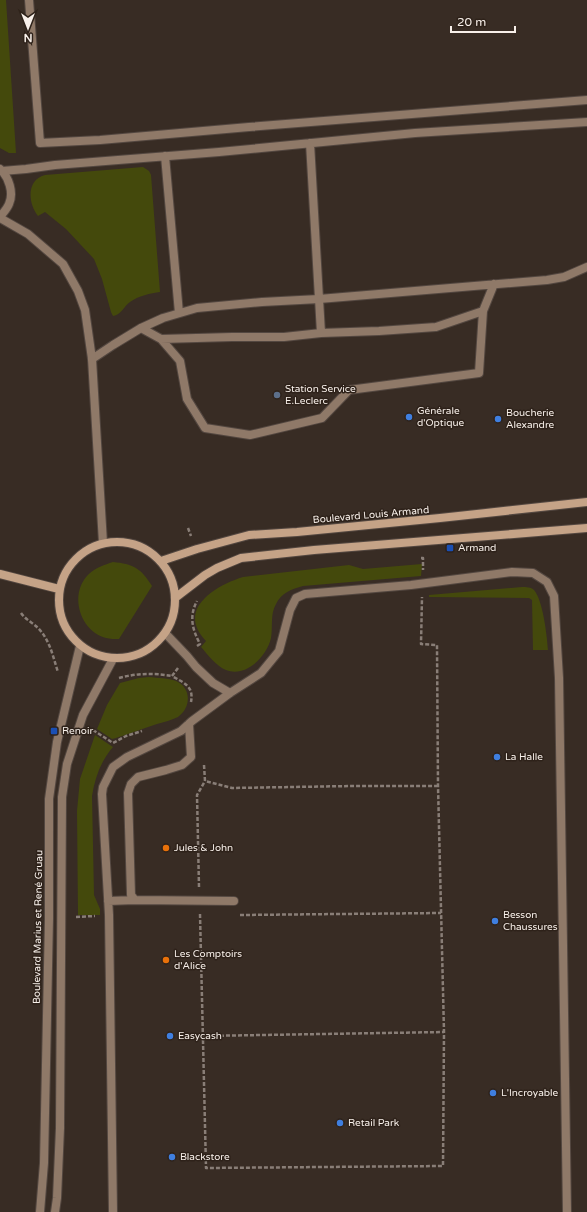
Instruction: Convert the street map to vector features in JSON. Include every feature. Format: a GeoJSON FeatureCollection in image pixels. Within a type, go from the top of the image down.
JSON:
{"type":"FeatureCollection","features":[{"type":"Feature","properties":{"kind":"main road","name":"Boulevard Louis Armand"},"geometry":{"type":"LineString","coordinates":[[161,561],[197,549],[249,535],[297,532],[587,502]]}},
{"type":"Feature","properties":{"kind":"main road"},"geometry":{"type":"LineString","coordinates":[[175,598],[205,575],[217,568],[241,558],[314,550],[587,528]]}},
{"type":"Feature","properties":{"kind":"main road"},"geometry":{"type":"LineString","coordinates":[[119,542],[134,544],[148,551],[161,561],[171,578],[175,598],[173,616],[165,633],[151,648],[133,657],[113,659],[96,655],[80,646],[69,635],[61,620],[58,605],[59,589],[65,573],[74,560],[88,549],[103,543],[119,542]]}},
{"type":"Feature","properties":{"kind":"main road"},"geometry":{"type":"LineString","coordinates":[[0,574],[59,589]]}},
{"type":"Feature","properties":{"kind":"street"},"geometry":{"type":"LineString","coordinates":[[29,0],[40,143],[100,140],[587,100]]}},
{"type":"Feature","properties":{"kind":"street"},"geometry":{"type":"LineString","coordinates":[[1,170],[26,169],[55,165],[437,131],[587,122]]}},
{"type":"Feature","properties":{"kind":"street"},"geometry":{"type":"LineString","coordinates":[[310,143],[321,333]]}},
{"type":"Feature","properties":{"kind":"street"},"geometry":{"type":"LineString","coordinates":[[165,156],[179,313]]}},
{"type":"Feature","properties":{"kind":"street"},"geometry":{"type":"LineString","coordinates":[[1,170],[8,180],[11,191],[9,204],[0,218],[28,234],[63,264],[78,291],[85,310],[92,359],[103,543]]}},
{"type":"Feature","properties":{"kind":"street"},"geometry":{"type":"LineString","coordinates":[[92,359],[141,328],[163,318],[197,308],[231,304],[547,280],[564,277],[587,267]]}},
{"type":"Feature","properties":{"kind":"street"},"geometry":{"type":"LineString","coordinates":[[141,328],[161,339],[180,361],[188,399],[205,428],[250,435],[322,418],[349,390],[479,373],[483,311],[494,284]]}},
{"type":"Feature","properties":{"kind":"street"},"geometry":{"type":"LineString","coordinates":[[161,339],[284,337],[321,333],[436,327],[483,311]]}},
{"type":"Feature","properties":{"kind":"street"},"geometry":{"type":"LineString","coordinates":[[113,1212],[109,915],[102,794],[103,787],[113,767],[127,757],[181,731],[230,693],[261,673],[279,651],[290,610],[296,598],[305,594],[422,584],[512,572],[533,573],[547,582],[554,596],[559,678],[567,1212]]}},
{"type":"Feature","properties":{"kind":"street"},"geometry":{"type":"LineString","coordinates":[[165,633],[213,683],[230,693]]}},
{"type":"Feature","properties":{"kind":"street","name":"Boulevard Marius et René Gruau"},"geometry":{"type":"LineString","coordinates":[[40,1212],[44,1147],[49,918],[49,799],[57,742],[80,646]]}},
{"type":"Feature","properties":{"kind":"street"},"geometry":{"type":"LineString","coordinates":[[55,1212],[60,1128],[62,797],[67,764],[83,715],[113,659]]}},
{"type":"Feature","properties":{"kind":"street"},"geometry":{"type":"LineString","coordinates":[[136,900],[131,895],[128,793],[131,784],[138,777],[182,765],[190,757],[191,722]]}},
{"type":"Feature","properties":{"kind":"street"},"geometry":{"type":"LineString","coordinates":[[108,902],[136,900],[234,901]]}},
{"type":"Feature","properties":{"kind":"path"},"geometry":{"type":"LineString","coordinates":[[188,528],[197,549]]}},
{"type":"Feature","properties":{"kind":"path"},"geometry":{"type":"LineString","coordinates":[[203,760],[205,781],[197,795],[206,1168],[443,1166],[444,1032],[438,786],[437,645],[421,644],[424,558],[416,558]]}},
{"type":"Feature","properties":{"kind":"path"},"geometry":{"type":"LineString","coordinates":[[172,676],[187,656],[200,644],[192,623],[193,611],[196,602],[200,598]]}},
{"type":"Feature","properties":{"kind":"path"},"geometry":{"type":"LineString","coordinates":[[117,679],[129,675],[158,674],[172,676],[188,685],[192,693],[192,701],[185,714],[191,722]]}},
{"type":"Feature","properties":{"kind":"path"},"geometry":{"type":"LineString","coordinates":[[205,781],[232,788],[438,786]]}},
{"type":"Feature","properties":{"kind":"path"},"geometry":{"type":"LineString","coordinates":[[234,915],[441,913]]}},
{"type":"Feature","properties":{"kind":"path"},"geometry":{"type":"LineString","coordinates":[[200,914],[207,914]]}},
{"type":"Feature","properties":{"kind":"path"},"geometry":{"type":"LineString","coordinates":[[72,917],[109,915]]}},
{"type":"Feature","properties":{"kind":"path"},"geometry":{"type":"LineString","coordinates":[[202,1036],[444,1032]]}},
{"type":"Feature","properties":{"kind":"green space"},"geometry":{"type":"Polygon","coordinates":[[[0,0],[6,0],[16,153],[9,153],[0,148],[0,0]]]}},
{"type":"Feature","properties":{"kind":"green space"},"geometry":{"type":"Polygon","coordinates":[[[143,167],[149,171],[151,175],[160,292],[149,294],[133,300],[118,314],[113,316],[102,279],[94,259],[66,229],[45,212],[38,216],[32,205],[32,187],[34,182],[45,175],[143,167]]]}},
{"type":"Feature","properties":{"kind":"green space"},"geometry":{"type":"Polygon","coordinates":[[[113,562],[126,564],[136,568],[144,575],[152,586],[119,639],[106,638],[89,628],[83,619],[78,600],[79,590],[83,581],[90,573],[113,562]]]}},
{"type":"Feature","properties":{"kind":"green space"},"geometry":{"type":"Polygon","coordinates":[[[422,564],[421,576],[303,586],[287,592],[278,600],[274,608],[271,638],[265,652],[254,664],[241,671],[234,672],[222,668],[212,660],[201,647],[206,641],[198,630],[195,619],[197,610],[202,601],[211,593],[232,581],[243,577],[349,565],[363,569],[422,564]]]}},
{"type":"Feature","properties":{"kind":"green space"},"geometry":{"type":"Polygon","coordinates":[[[522,587],[531,588],[534,590],[540,602],[547,636],[548,650],[533,650],[532,600],[529,598],[429,597],[429,595],[522,587]]]}},
{"type":"Feature","properties":{"kind":"green space"},"geometry":{"type":"Polygon","coordinates":[[[149,677],[170,679],[181,684],[185,688],[188,698],[187,704],[185,709],[178,717],[112,739],[97,729],[107,705],[120,683],[149,677]]]}},
{"type":"Feature","properties":{"kind":"green space"},"geometry":{"type":"Polygon","coordinates":[[[95,735],[113,747],[99,770],[92,796],[94,895],[100,909],[100,915],[78,915],[77,811],[80,779],[95,735]]]}},
{"type":"Feature","properties":{"kind":"place","name":"Station Service E.Leclerc"},"geometry":{"type":"Point","coordinates":[277,395]}},
{"type":"Feature","properties":{"kind":"place","name":"Générale d'Optique"},"geometry":{"type":"Point","coordinates":[409,417]}},
{"type":"Feature","properties":{"kind":"place","name":"Boucherie Alexandre"},"geometry":{"type":"Point","coordinates":[498,419]}},
{"type":"Feature","properties":{"kind":"place","name":"Armand"},"geometry":{"type":"Point","coordinates":[450,548]}},
{"type":"Feature","properties":{"kind":"place","name":"Renoir"},"geometry":{"type":"Point","coordinates":[54,731]}},
{"type":"Feature","properties":{"kind":"place","name":"La Halle"},"geometry":{"type":"Point","coordinates":[497,757]}},
{"type":"Feature","properties":{"kind":"place","name":"Jules & John"},"geometry":{"type":"Point","coordinates":[166,848]}},
{"type":"Feature","properties":{"kind":"place","name":"Besson Chaussures"},"geometry":{"type":"Point","coordinates":[495,921]}},
{"type":"Feature","properties":{"kind":"place","name":"Les Comptoirs d'Alice"},"geometry":{"type":"Point","coordinates":[166,960]}},
{"type":"Feature","properties":{"kind":"place","name":"Easycash"},"geometry":{"type":"Point","coordinates":[170,1036]}},
{"type":"Feature","properties":{"kind":"place","name":"L'Incroyable"},"geometry":{"type":"Point","coordinates":[493,1093]}},
{"type":"Feature","properties":{"kind":"place","name":"Retail Park"},"geometry":{"type":"Point","coordinates":[340,1123]}},
{"type":"Feature","properties":{"kind":"place","name":"Blackstore"},"geometry":{"type":"Point","coordinates":[172,1157]}}]}
